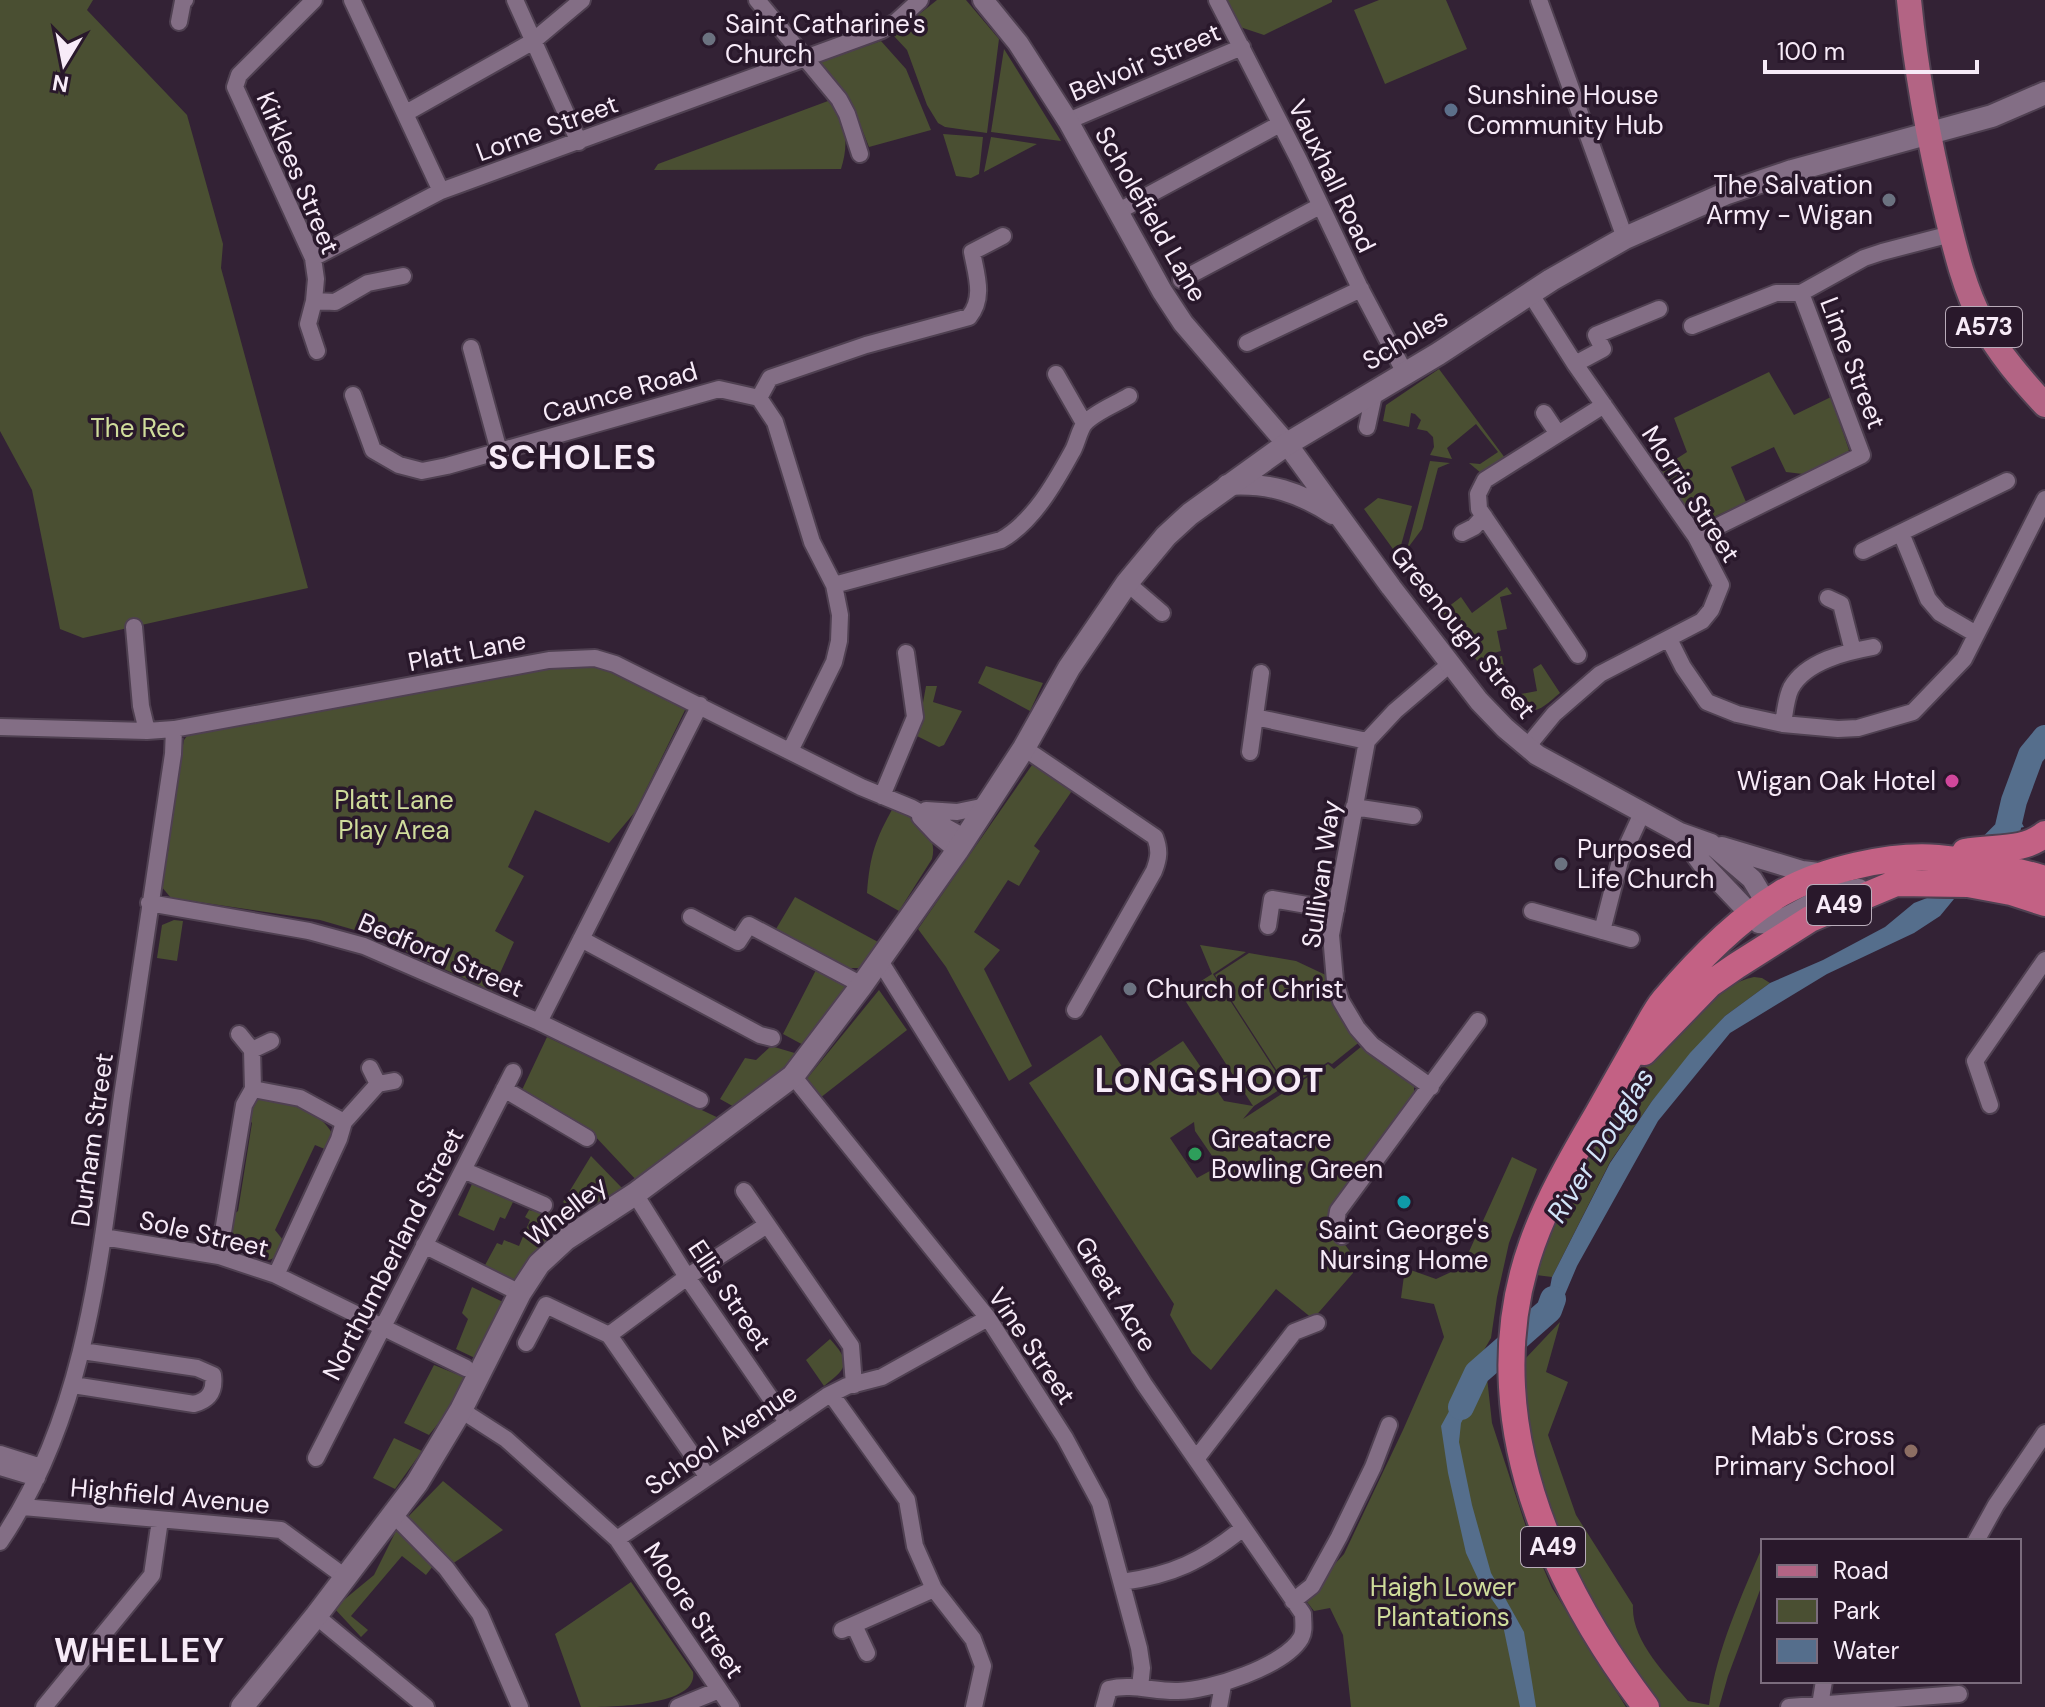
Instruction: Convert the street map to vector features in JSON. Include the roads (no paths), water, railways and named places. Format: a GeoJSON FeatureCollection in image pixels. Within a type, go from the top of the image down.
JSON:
{"type":"FeatureCollection","features":[{"type":"Feature","properties":{"kind":"highway","name":"A49"},"geometry":{"type":"LineString","coordinates":[[1646,1707],[1616,1668],[1592,1629],[1555,1552],[1522,1455],[1514,1415],[1511,1367],[1513,1320],[1526,1260],[1544,1209],[1662,1002],[1726,936],[1770,919],[1840,905],[1896,883],[1968,865],[2027,844],[2045,834]]}},
{"type":"Feature","properties":{"kind":"highway","name":"A49"},"geometry":{"type":"LineString","coordinates":[[1617,1081],[1770,919],[1790,890],[1827,874],[1892,861],[1968,865],[2042,885]]}},
{"type":"Feature","properties":{"kind":"main road","name":"A573"},"geometry":{"type":"LineString","coordinates":[[1909,0],[1928,132],[1963,275],[1984,326],[2045,405]]}},
{"type":"Feature","properties":{"kind":"main road","name":"Scholes"},"geometry":{"type":"LineString","coordinates":[[961,844],[1024,748],[1069,668],[1127,583],[1166,536],[1227,485],[1287,444],[1530,293],[1625,238],[1727,193],[1792,171],[1992,116],[2045,93]]}},
{"type":"Feature","properties":{"kind":"main road","name":"Whelley"},"geometry":{"type":"LineString","coordinates":[[242,1707],[316,1616],[423,1473],[461,1410],[520,1293],[539,1264],[566,1239],[635,1194],[793,1076],[880,961],[961,844]]}},
{"type":"Feature","properties":{"kind":"street"},"geometry":{"type":"LineString","coordinates":[[179,22],[183,0]]}},
{"type":"Feature","properties":{"kind":"street","name":"Kirklees Street"},"geometry":{"type":"LineString","coordinates":[[314,0],[239,75],[235,87],[313,258],[316,279],[308,324],[317,351]]}},
{"type":"Feature","properties":{"kind":"street"},"geometry":{"type":"LineString","coordinates":[[352,0],[441,191]]}},
{"type":"Feature","properties":{"kind":"street"},"geometry":{"type":"LineString","coordinates":[[515,0],[579,142]]}},
{"type":"Feature","properties":{"kind":"street"},"geometry":{"type":"LineString","coordinates":[[406,113],[532,42],[582,0]]}},
{"type":"Feature","properties":{"kind":"street"},"geometry":{"type":"LineString","coordinates":[[757,0],[843,106],[860,154]]}},
{"type":"Feature","properties":{"kind":"street","name":"Lorne Street"},"geometry":{"type":"LineString","coordinates":[[313,258],[441,191],[805,60],[890,26],[920,0]]}},
{"type":"Feature","properties":{"kind":"street","name":"Scholefield Lane"},"geometry":{"type":"LineString","coordinates":[[983,0],[1014,38],[1068,121],[1117,212],[1183,323],[1287,444]]}},
{"type":"Feature","properties":{"kind":"street","name":"Vauxhall Road"},"geometry":{"type":"LineString","coordinates":[[1217,0],[1405,373]]}},
{"type":"Feature","properties":{"kind":"street"},"geometry":{"type":"LineString","coordinates":[[1539,0],[1625,238]]}},
{"type":"Feature","properties":{"kind":"street","name":"Belvoir Street"},"geometry":{"type":"LineString","coordinates":[[1068,121],[1242,47]]}},
{"type":"Feature","properties":{"kind":"street"},"geometry":{"type":"LineString","coordinates":[[1117,212],[1280,124]]}},
{"type":"Feature","properties":{"kind":"street"},"geometry":{"type":"LineString","coordinates":[[1181,280],[1320,206]]}},
{"type":"Feature","properties":{"kind":"street"},"geometry":{"type":"LineString","coordinates":[[1692,326],[1776,293],[1801,293],[1864,258],[1951,234]]}},
{"type":"Feature","properties":{"kind":"street"},"geometry":{"type":"LineString","coordinates":[[790,751],[834,662],[840,615],[834,585],[812,542],[775,422],[759,398],[770,378],[866,345],[969,317],[977,308],[979,291],[972,252],[1003,236]]}},
{"type":"Feature","properties":{"kind":"street"},"geometry":{"type":"LineString","coordinates":[[314,301],[335,302],[368,283],[403,276]]}},
{"type":"Feature","properties":{"kind":"street"},"geometry":{"type":"LineString","coordinates":[[1247,343],[1361,289]]}},
{"type":"Feature","properties":{"kind":"street","name":"Morris Street"},"geometry":{"type":"LineString","coordinates":[[1527,747],[1554,714],[1600,674],[1702,621],[1711,610],[1721,585],[1696,537],[1575,364],[1530,293]]}},
{"type":"Feature","properties":{"kind":"street","name":"Lime Street"},"geometry":{"type":"LineString","coordinates":[[1696,537],[1862,455],[1801,293]]}},
{"type":"Feature","properties":{"kind":"street"},"geometry":{"type":"LineString","coordinates":[[1575,364],[1603,349],[1596,335],[1659,309]]}},
{"type":"Feature","properties":{"kind":"street"},"geometry":{"type":"LineString","coordinates":[[471,348],[499,451]]}},
{"type":"Feature","properties":{"kind":"street"},"geometry":{"type":"LineString","coordinates":[[1056,374],[1084,423]]}},
{"type":"Feature","properties":{"kind":"street","name":"Caunce Road"},"geometry":{"type":"LineString","coordinates":[[353,395],[373,450],[399,465],[422,471],[719,389],[759,398]]}},
{"type":"Feature","properties":{"kind":"street"},"geometry":{"type":"LineString","coordinates":[[1367,427],[1375,390]]}},
{"type":"Feature","properties":{"kind":"street"},"geometry":{"type":"LineString","coordinates":[[834,585],[1001,540],[1014,533],[1028,519],[1074,450],[1084,423],[1129,396]]}},
{"type":"Feature","properties":{"kind":"street"},"geometry":{"type":"LineString","coordinates":[[1578,655],[1479,509],[1478,494],[1485,480],[1604,405]]}},
{"type":"Feature","properties":{"kind":"street"},"geometry":{"type":"LineString","coordinates":[[1544,413],[1558,434]]}},
{"type":"Feature","properties":{"kind":"street","name":"Greenough Street"},"geometry":{"type":"LineString","coordinates":[[1287,444],[1340,519],[1488,710],[1527,747],[1563,770],[1680,833],[1711,844],[1748,875],[1770,919]]}},
{"type":"Feature","properties":{"kind":"street"},"geometry":{"type":"LineString","coordinates":[[1863,551],[2007,481]]}},
{"type":"Feature","properties":{"kind":"street"},"geometry":{"type":"LineString","coordinates":[[1227,485],[1269,486],[1288,490],[1340,519]]}},
{"type":"Feature","properties":{"kind":"street"},"geometry":{"type":"LineString","coordinates":[[1669,639],[1683,667],[1707,702],[1737,714],[1812,728],[1858,728],[1913,712],[1964,659],[2039,528],[2045,499]]}},
{"type":"Feature","properties":{"kind":"street"},"geometry":{"type":"LineString","coordinates":[[1462,533],[1474,527],[1484,516]]}},
{"type":"Feature","properties":{"kind":"street"},"geometry":{"type":"LineString","coordinates":[[1901,533],[1928,599],[1940,613],[1976,634]]}},
{"type":"Feature","properties":{"kind":"street"},"geometry":{"type":"LineString","coordinates":[[1127,583],[1162,613]]}},
{"type":"Feature","properties":{"kind":"street"},"geometry":{"type":"LineString","coordinates":[[1840,598],[1853,651]]}},
{"type":"Feature","properties":{"kind":"street"},"geometry":{"type":"LineString","coordinates":[[134,627],[141,706],[147,731]]}},
{"type":"Feature","properties":{"kind":"street"},"geometry":{"type":"LineString","coordinates":[[1783,724],[1790,689],[1799,677],[1817,664],[1873,647]]}},
{"type":"Feature","properties":{"kind":"street"},"geometry":{"type":"LineString","coordinates":[[882,796],[915,717],[906,653]]}},
{"type":"Feature","properties":{"kind":"street","name":"Platt Lane"},"geometry":{"type":"LineString","coordinates":[[0,727],[174,729],[549,660],[595,658],[615,664],[912,808],[961,844]]}},
{"type":"Feature","properties":{"kind":"street"},"geometry":{"type":"LineString","coordinates":[[1255,717],[1367,741],[1395,711],[1450,664]]}},
{"type":"Feature","properties":{"kind":"street"},"geometry":{"type":"LineString","coordinates":[[1250,752],[1261,673]]}},
{"type":"Feature","properties":{"kind":"street"},"geometry":{"type":"LineString","coordinates":[[539,1022],[700,705]]}},
{"type":"Feature","properties":{"kind":"street","name":"Durham Street"},"geometry":{"type":"LineString","coordinates":[[0,1542],[23,1507],[39,1473],[73,1385],[82,1351],[103,1237],[173,754],[174,729]]}},
{"type":"Feature","properties":{"kind":"street","name":"Sullivan Way"},"geometry":{"type":"LineString","coordinates":[[1367,741],[1331,935],[1332,966],[1348,1015],[1372,1045],[1431,1087]]}},
{"type":"Feature","properties":{"kind":"street"},"geometry":{"type":"LineString","coordinates":[[1024,748],[1155,837],[1159,848],[1154,871],[1075,1010]]}},
{"type":"Feature","properties":{"kind":"street","name":"Platt Lane"},"geometry":{"type":"LineString","coordinates":[[912,808],[950,812],[986,806]]}},
{"type":"Feature","properties":{"kind":"street"},"geometry":{"type":"LineString","coordinates":[[1354,807],[1413,816]]}},
{"type":"Feature","properties":{"kind":"street"},"geometry":{"type":"LineString","coordinates":[[1602,931],[1620,861],[1643,811]]}},
{"type":"Feature","properties":{"kind":"street","name":"Greenough Street"},"geometry":{"type":"LineString","coordinates":[[1680,833],[1702,863],[1770,919]]}},
{"type":"Feature","properties":{"kind":"street"},"geometry":{"type":"LineString","coordinates":[[1711,844],[1802,871],[1827,874]]}},
{"type":"Feature","properties":{"kind":"street"},"geometry":{"type":"LineString","coordinates":[[1268,926],[1272,899],[1336,910]]}},
{"type":"Feature","properties":{"kind":"street","name":"Bedford Street"},"geometry":{"type":"LineString","coordinates":[[149,903],[344,939],[388,955],[539,1022],[700,1100]]}},
{"type":"Feature","properties":{"kind":"street"},"geometry":{"type":"LineString","coordinates":[[1532,911],[1631,939]]}},
{"type":"Feature","properties":{"kind":"street"},"geometry":{"type":"LineString","coordinates":[[691,917],[738,942],[749,925],[862,985]]}},
{"type":"Feature","properties":{"kind":"street"},"geometry":{"type":"LineString","coordinates":[[581,939],[763,1039]]}},
{"type":"Feature","properties":{"kind":"street"},"geometry":{"type":"LineString","coordinates":[[1990,1105],[1975,1061],[2045,960]]}},
{"type":"Feature","properties":{"kind":"street","name":"Great Acre"},"geometry":{"type":"LineString","coordinates":[[880,961],[1144,1384],[1303,1614],[1303,1635],[1294,1648],[1223,1685]]}},
{"type":"Feature","properties":{"kind":"street"},"geometry":{"type":"LineString","coordinates":[[1342,1236],[1336,1223],[1338,1211],[1478,1021]]}},
{"type":"Feature","properties":{"kind":"street"},"geometry":{"type":"LineString","coordinates":[[219,1256],[244,1105],[253,1089],[252,1050],[239,1034]]}},
{"type":"Feature","properties":{"kind":"street"},"geometry":{"type":"LineString","coordinates":[[252,1050],[271,1041]]}},
{"type":"Feature","properties":{"kind":"street"},"geometry":{"type":"LineString","coordinates":[[276,1275],[344,1122],[386,1083],[370,1068]]}},
{"type":"Feature","properties":{"kind":"street","name":"Northumberland Street"},"geometry":{"type":"LineString","coordinates":[[316,1458],[513,1072]]}},
{"type":"Feature","properties":{"kind":"street","name":"Vine Street"},"geometry":{"type":"LineString","coordinates":[[793,1076],[988,1318],[1065,1438],[1100,1503],[1139,1648],[1142,1668],[1140,1688]]}},
{"type":"Feature","properties":{"kind":"street"},"geometry":{"type":"LineString","coordinates":[[253,1089],[300,1098],[344,1122]]}},
{"type":"Feature","properties":{"kind":"street"},"geometry":{"type":"LineString","coordinates":[[504,1089],[587,1138]]}},
{"type":"Feature","properties":{"kind":"street"},"geometry":{"type":"LineString","coordinates":[[463,1170],[544,1205]]}},
{"type":"Feature","properties":{"kind":"street"},"geometry":{"type":"LineString","coordinates":[[744,1191],[851,1346],[854,1385]]}},
{"type":"Feature","properties":{"kind":"street","name":"Ellis Street"},"geometry":{"type":"LineString","coordinates":[[635,1194],[687,1277],[787,1422]]}},
{"type":"Feature","properties":{"kind":"street"},"geometry":{"type":"LineString","coordinates":[[609,1335],[687,1277],[767,1225]]}},
{"type":"Feature","properties":{"kind":"street","name":"Sole Street"},"geometry":{"type":"LineString","coordinates":[[103,1237],[219,1256],[276,1275],[466,1368]]}},
{"type":"Feature","properties":{"kind":"street"},"geometry":{"type":"LineString","coordinates":[[424,1245],[520,1293]]}},
{"type":"Feature","properties":{"kind":"street"},"geometry":{"type":"LineString","coordinates":[[526,1343],[546,1305],[609,1335],[707,1476]]}},
{"type":"Feature","properties":{"kind":"street","name":"School Avenue"},"geometry":{"type":"LineString","coordinates":[[617,1539],[831,1394],[882,1377],[988,1318]]}},
{"type":"Feature","properties":{"kind":"street"},"geometry":{"type":"LineString","coordinates":[[1196,1459],[1294,1332],[1317,1323]]}},
{"type":"Feature","properties":{"kind":"street"},"geometry":{"type":"LineString","coordinates":[[73,1385],[194,1404],[203,1402],[214,1385],[213,1375],[197,1368],[82,1351]]}},
{"type":"Feature","properties":{"kind":"street"},"geometry":{"type":"LineString","coordinates":[[831,1394],[907,1500],[915,1546],[934,1589],[973,1639],[983,1666],[974,1707]]}},
{"type":"Feature","properties":{"kind":"street","name":"Moore Street"},"geometry":{"type":"LineString","coordinates":[[461,1410],[506,1439],[617,1539],[731,1707]]}},
{"type":"Feature","properties":{"kind":"street"},"geometry":{"type":"LineString","coordinates":[[1293,1601],[1312,1586],[1339,1537],[1373,1467],[1389,1425]]}},
{"type":"Feature","properties":{"kind":"street"},"geometry":{"type":"LineString","coordinates":[[1977,1539],[2045,1433]]}},
{"type":"Feature","properties":{"kind":"street"},"geometry":{"type":"LineString","coordinates":[[0,1454],[39,1473]]}},
{"type":"Feature","properties":{"kind":"street"},"geometry":{"type":"LineString","coordinates":[[0,1467],[39,1473]]}},
{"type":"Feature","properties":{"kind":"street","name":"Highfield Avenue"},"geometry":{"type":"LineString","coordinates":[[23,1507],[281,1530],[345,1577]]}},
{"type":"Feature","properties":{"kind":"street"},"geometry":{"type":"LineString","coordinates":[[394,1515],[446,1568],[480,1614],[520,1707]]}},
{"type":"Feature","properties":{"kind":"street"},"geometry":{"type":"LineString","coordinates":[[44,1707],[152,1575],[160,1520]]}},
{"type":"Feature","properties":{"kind":"street"},"geometry":{"type":"LineString","coordinates":[[1122,1582],[1152,1578],[1186,1567],[1216,1550],[1242,1529]]}},
{"type":"Feature","properties":{"kind":"street"},"geometry":{"type":"LineString","coordinates":[[867,1653],[848,1628],[934,1589]]}},
{"type":"Feature","properties":{"kind":"street"},"geometry":{"type":"LineString","coordinates":[[316,1616],[426,1707]]}},
{"type":"Feature","properties":{"kind":"street"},"geometry":{"type":"LineString","coordinates":[[1820,1705],[1824,1683]]}},
{"type":"Feature","properties":{"kind":"street"},"geometry":{"type":"LineString","coordinates":[[1104,1707],[1109,1689],[1122,1686],[1175,1692],[1223,1685],[1219,1707]]}},
{"type":"Feature","properties":{"kind":"street"},"geometry":{"type":"LineString","coordinates":[[678,1707],[719,1690]]}},
{"type":"Feature","properties":{"kind":"street"},"geometry":{"type":"LineString","coordinates":[[1789,1707],[1959,1694]]}},
{"type":"Feature","properties":{"kind":"water"},"geometry":{"type":"Polygon","coordinates":[[[2045,733],[2045,746],[2036,754],[2018,816],[2024,827],[2001,832],[2025,753],[2045,733]]]}},
{"type":"Feature","properties":{"kind":"water"},"geometry":{"type":"Polygon","coordinates":[[[1927,898],[1954,899],[1940,916],[1914,933],[1827,974],[1730,1033],[1658,1121],[1577,1266],[1563,1299],[1531,1341],[1534,1319],[1547,1303],[1552,1277],[1610,1163],[1652,1101],[1690,1053],[1725,1016],[1770,983],[1823,960],[1885,927],[1914,903],[1927,898]]]}},
{"type":"Feature","properties":{"kind":"water"},"geometry":{"type":"Polygon","coordinates":[[[1471,1371],[1484,1380],[1461,1423],[1459,1442],[1491,1573],[1524,1632],[1536,1707],[1520,1707],[1500,1611],[1479,1581],[1466,1553],[1448,1473],[1441,1426],[1471,1371]]]}},
{"type":"Feature","properties":{"kind":"waterway","name":"River Douglas"},"geometry":{"type":"LineString","coordinates":[[1978,860],[2007,831],[2031,755],[2045,738]]}},
{"type":"Feature","properties":{"kind":"waterway","name":"River Douglas"},"geometry":{"type":"LineString","coordinates":[[1461,1407],[1477,1373],[1549,1310],[1553,1299]]}},
{"type":"Feature","properties":{"kind":"place","name":"Saint Catharine's Church"},"geometry":{"type":"Point","coordinates":[709,39]}},
{"type":"Feature","properties":{"kind":"place","name":"Sunshine House Community Hub"},"geometry":{"type":"Point","coordinates":[1451,110]}},
{"type":"Feature","properties":{"kind":"place","name":"The Salvation Army - Wigan"},"geometry":{"type":"Point","coordinates":[1889,200]}},
{"type":"Feature","properties":{"kind":"place","name":"Wigan Oak Hotel"},"geometry":{"type":"Point","coordinates":[1952,781]}},
{"type":"Feature","properties":{"kind":"place","name":"Purposed Life Church"},"geometry":{"type":"Point","coordinates":[1561,864]}},
{"type":"Feature","properties":{"kind":"place","name":"Church of Christ"},"geometry":{"type":"Point","coordinates":[1130,989]}},
{"type":"Feature","properties":{"kind":"place","name":"Greatacre Bowling Green"},"geometry":{"type":"Point","coordinates":[1195,1154]}},
{"type":"Feature","properties":{"kind":"place","name":"Saint George's Nursing Home"},"geometry":{"type":"Point","coordinates":[1404,1202]}},
{"type":"Feature","properties":{"kind":"place","name":"Mab's Cross Primary School"},"geometry":{"type":"Point","coordinates":[1911,1451]}},
{"type":"Feature","properties":{"kind":"district","name":"SCHOLES"},"geometry":{"type":"Point","coordinates":[573,457]}},
{"type":"Feature","properties":{"kind":"district","name":"LONGSHOOT"},"geometry":{"type":"Point","coordinates":[1210,1080]}},
{"type":"Feature","properties":{"kind":"district","name":"WHELLEY"},"geometry":{"type":"Point","coordinates":[140,1650]}},
{"type":"Feature","properties":{"kind":"park label","name":"The Rec"},"geometry":{"type":"Point","coordinates":[138,428]}},
{"type":"Feature","properties":{"kind":"park label","name":"Platt Lane Play Area"},"geometry":{"type":"Point","coordinates":[394,815]}},
{"type":"Feature","properties":{"kind":"park label","name":"Haigh Lower Plantations"},"geometry":{"type":"Point","coordinates":[1443,1602]}}]}
